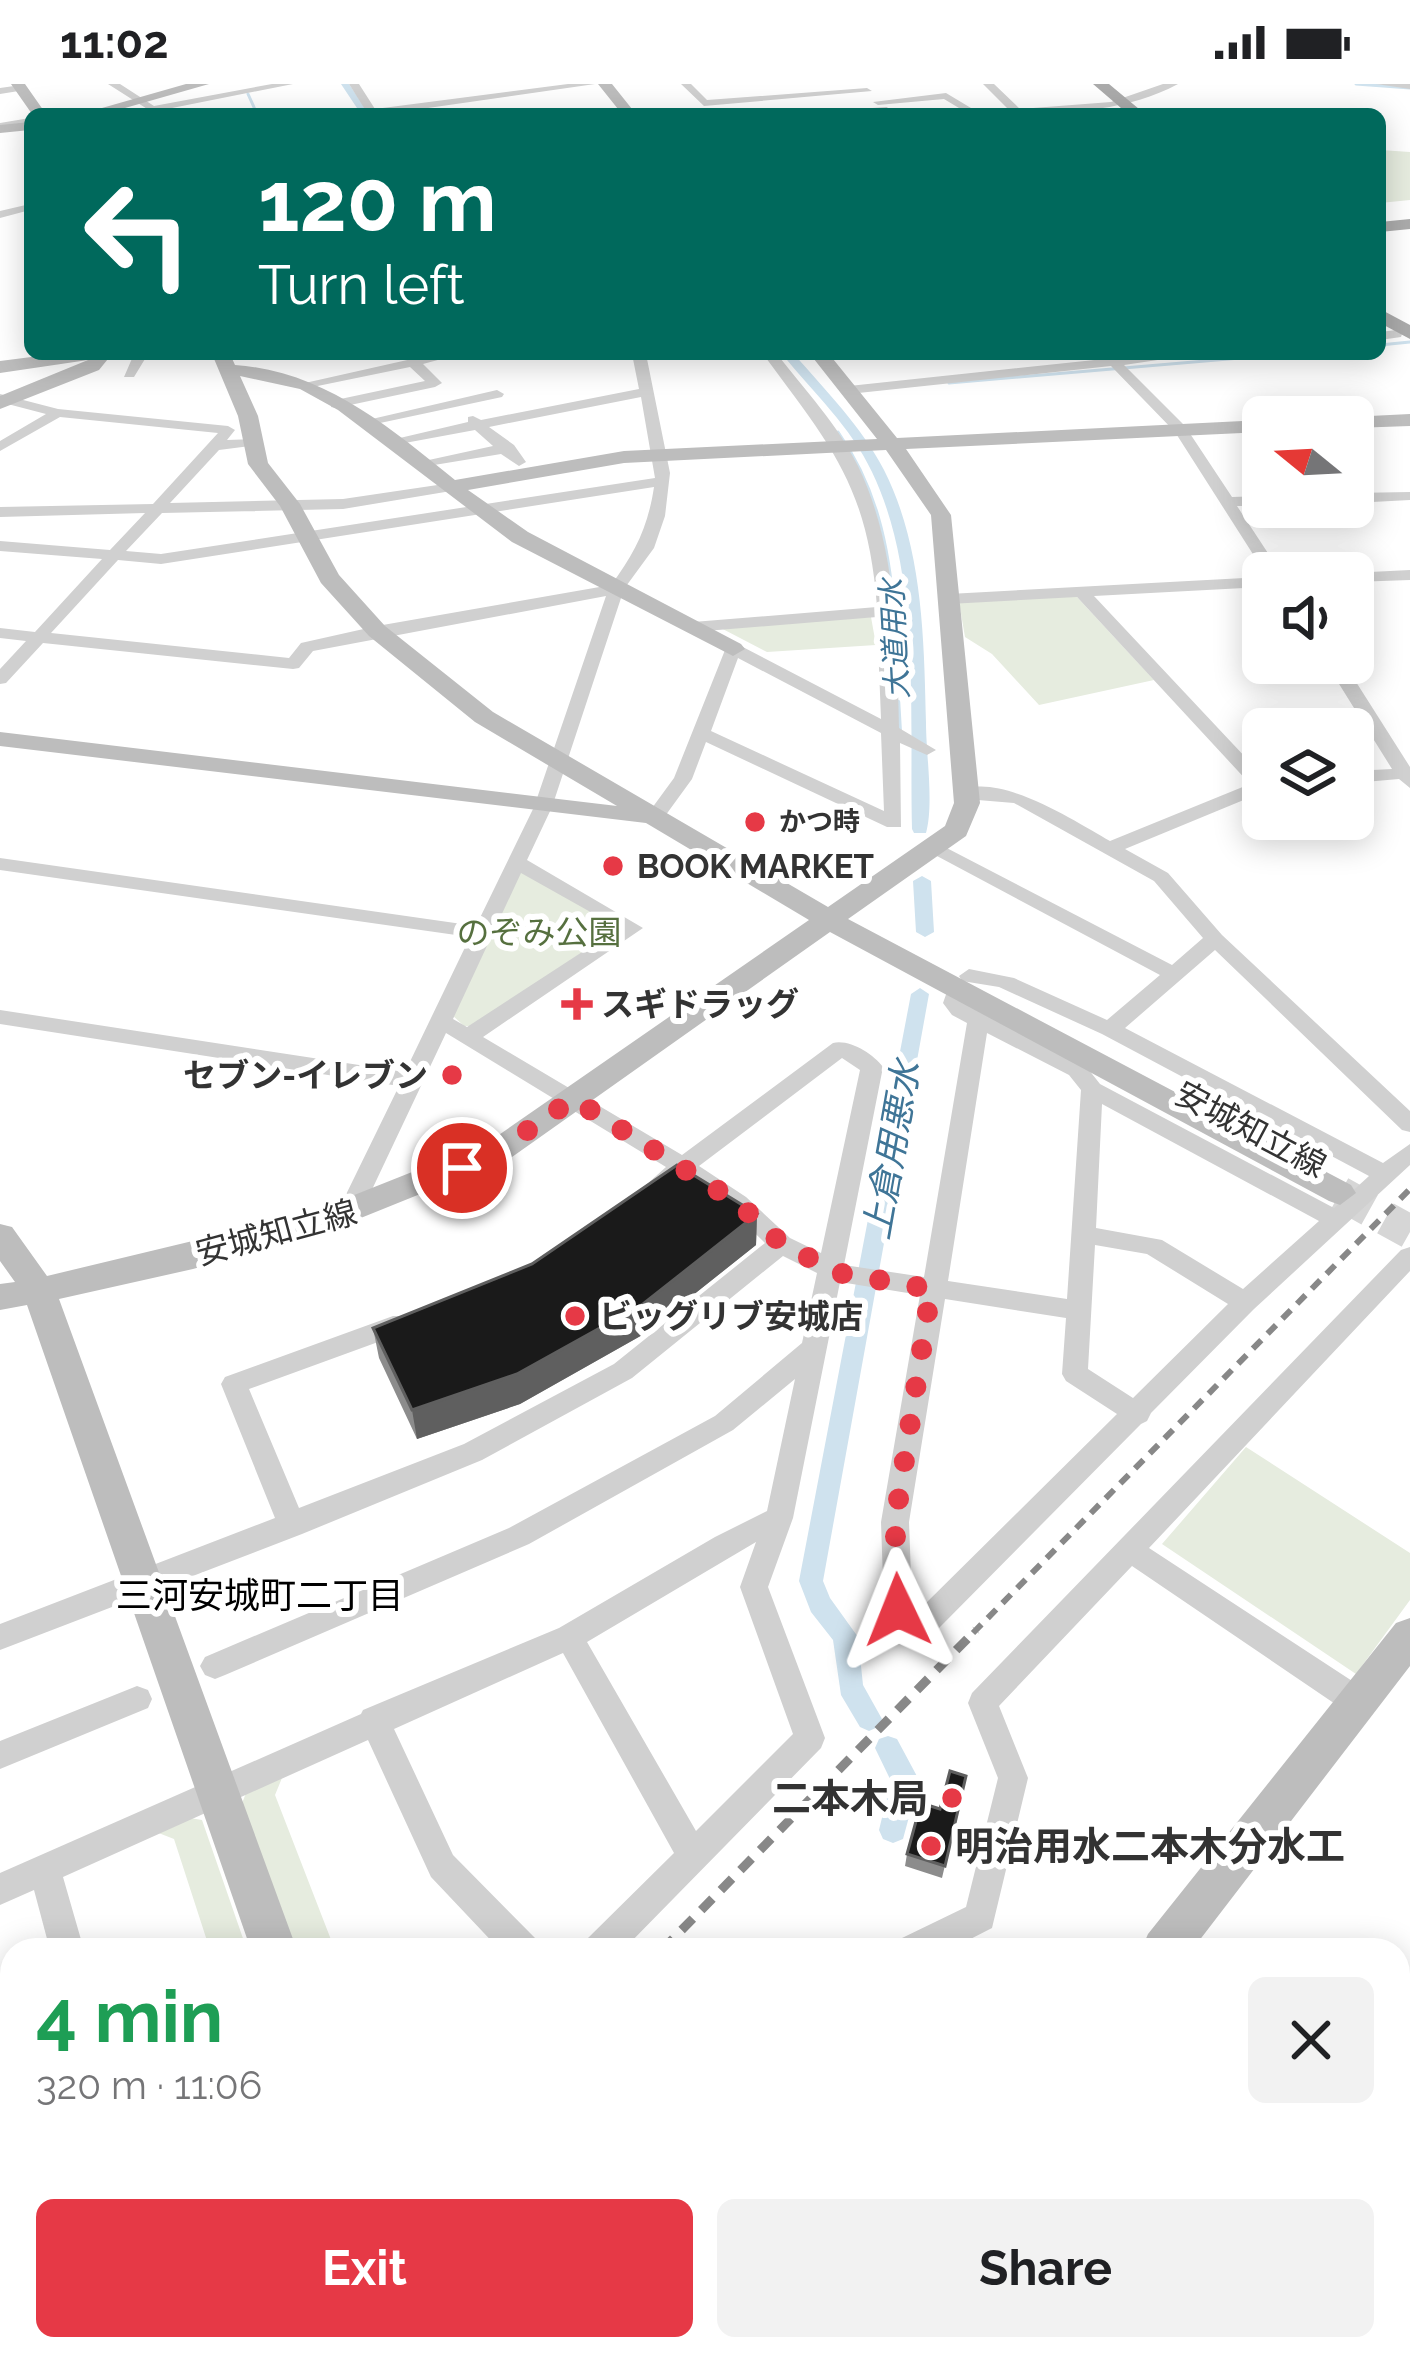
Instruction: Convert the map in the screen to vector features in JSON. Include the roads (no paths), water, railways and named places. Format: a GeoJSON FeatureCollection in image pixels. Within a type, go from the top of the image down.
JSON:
{"type":"FeatureCollection","features":[{"type":"Feature","properties":{"kind":"main road"},"geometry":{"type":"LineString","coordinates":[[1088,84],[1119,107]]}},
{"type":"Feature","properties":{"kind":"main road"},"geometry":{"type":"LineString","coordinates":[[1100,84],[1119,107]]}},
{"type":"Feature","properties":{"kind":"street"},"geometry":{"type":"LineString","coordinates":[[113,84],[151,108],[203,92]]}},
{"type":"Feature","properties":{"kind":"street"},"geometry":{"type":"LineString","coordinates":[[239,84],[253,91]]}},
{"type":"Feature","properties":{"kind":"street"},"geometry":{"type":"LineString","coordinates":[[151,108],[179,86],[203,92],[253,91],[288,84]]}},
{"type":"Feature","properties":{"kind":"street"},"geometry":{"type":"LineString","coordinates":[[421,108],[549,96],[590,84]]}},
{"type":"Feature","properties":{"kind":"street"},"geometry":{"type":"LineString","coordinates":[[605,84],[624,108]]}},
{"type":"Feature","properties":{"kind":"street"},"geometry":{"type":"LineString","coordinates":[[686,84],[704,103],[865,87],[885,108],[946,96],[966,108]]}},
{"type":"Feature","properties":{"kind":"street"},"geometry":{"type":"LineString","coordinates":[[758,84],[778,84]]}},
{"type":"Feature","properties":{"kind":"street"},"geometry":{"type":"LineString","coordinates":[[988,84],[1014,108]]}},
{"type":"Feature","properties":{"kind":"street"},"geometry":{"type":"LineString","coordinates":[[1119,107],[1173,84]]}},
{"type":"Feature","properties":{"kind":"street"},"geometry":{"type":"LineString","coordinates":[[1381,84],[1410,86]]}},
{"type":"Feature","properties":{"kind":"street"},"geometry":{"type":"LineString","coordinates":[[0,91],[19,86]]}},
{"type":"Feature","properties":{"kind":"street"},"geometry":{"type":"LineString","coordinates":[[0,367],[54,360]]}},
{"type":"Feature","properties":{"kind":"street"},"geometry":{"type":"LineString","coordinates":[[2,400],[93,366],[96,360]]}},
{"type":"Feature","properties":{"kind":"street"},"geometry":{"type":"LineString","coordinates":[[129,374],[137,360]]}},
{"type":"Feature","properties":{"kind":"street"},"geometry":{"type":"LineString","coordinates":[[303,386],[419,360]]}},
{"type":"Feature","properties":{"kind":"street"},"geometry":{"type":"LineString","coordinates":[[347,1217],[543,807],[616,589],[646,548],[663,481],[640,360]]}},
{"type":"Feature","properties":{"kind":"street"},"geometry":{"type":"LineString","coordinates":[[699,732],[894,823],[906,740],[869,516],[841,446],[775,360]]}},
{"type":"Feature","properties":{"kind":"street"},"geometry":{"type":"LineString","coordinates":[[824,360],[940,515],[963,780],[957,830],[831,919],[484,717],[377,631],[329,578],[290,505],[258,464],[225,362],[259,367],[337,404],[394,441],[482,510],[616,589],[906,740],[963,780],[1018,798],[1161,877],[1215,939],[1410,1124]]}},
{"type":"Feature","properties":{"kind":"street"},"geometry":{"type":"LineString","coordinates":[[849,390],[1094,360]]}},
{"type":"Feature","properties":{"kind":"street"},"geometry":{"type":"LineString","coordinates":[[1112,360],[1180,429],[1259,552]]}},
{"type":"Feature","properties":{"kind":"street"},"geometry":{"type":"LineString","coordinates":[[412,362],[514,455],[422,464]]}},
{"type":"Feature","properties":{"kind":"street"},"geometry":{"type":"LineString","coordinates":[[337,404],[433,383]]}},
{"type":"Feature","properties":{"kind":"street"},"geometry":{"type":"LineString","coordinates":[[394,441],[646,392]]}},
{"type":"Feature","properties":{"kind":"street"},"geometry":{"type":"LineString","coordinates":[[366,422],[497,394]]}},
{"type":"Feature","properties":{"kind":"street"},"geometry":{"type":"LineString","coordinates":[[0,679],[228,430],[58,413],[2,400]]}},
{"type":"Feature","properties":{"kind":"street"},"geometry":{"type":"LineString","coordinates":[[0,447],[58,413]]}},
{"type":"Feature","properties":{"kind":"street"},"geometry":{"type":"LineString","coordinates":[[1374,421],[1410,420]]}},
{"type":"Feature","properties":{"kind":"street"},"geometry":{"type":"LineString","coordinates":[[0,512],[343,505],[602,459],[1242,427]]}},
{"type":"Feature","properties":{"kind":"street"},"geometry":{"type":"LineString","coordinates":[[214,446],[253,442]]}},
{"type":"Feature","properties":{"kind":"street"},"geometry":{"type":"LineString","coordinates":[[0,546],[160,559],[663,481]]}},
{"type":"Feature","properties":{"kind":"street"},"geometry":{"type":"LineString","coordinates":[[1374,497],[1410,496]]}},
{"type":"Feature","properties":{"kind":"street"},"geometry":{"type":"LineString","coordinates":[[1227,502],[1242,502]]}},
{"type":"Feature","properties":{"kind":"street"},"geometry":{"type":"LineString","coordinates":[[1374,577],[1410,575]]}},
{"type":"Feature","properties":{"kind":"street"},"geometry":{"type":"LineString","coordinates":[[949,598],[1242,583]]}},
{"type":"Feature","properties":{"kind":"street"},"geometry":{"type":"LineString","coordinates":[[0,633],[293,664],[307,647],[616,589]]}},
{"type":"Feature","properties":{"kind":"street"},"geometry":{"type":"LineString","coordinates":[[1081,592],[1242,764]]}},
{"type":"Feature","properties":{"kind":"street"},"geometry":{"type":"LineString","coordinates":[[693,627],[885,611]]}},
{"type":"Feature","properties":{"kind":"street"},"geometry":{"type":"LineString","coordinates":[[653,819],[683,779],[734,649]]}},
{"type":"Feature","properties":{"kind":"street"},"geometry":{"type":"LineString","coordinates":[[1349,684],[1408,776]]}},
{"type":"Feature","properties":{"kind":"street"},"geometry":{"type":"LineString","coordinates":[[0,739],[653,819]]}},
{"type":"Feature","properties":{"kind":"street"},"geometry":{"type":"LineString","coordinates":[[1374,777],[1408,776]]}},
{"type":"Feature","properties":{"kind":"street"},"geometry":{"type":"LineString","coordinates":[[1113,847],[1242,793]]}},
{"type":"Feature","properties":{"kind":"street"},"geometry":{"type":"LineString","coordinates":[[932,848],[1173,974]]}},
{"type":"Feature","properties":{"kind":"street"},"geometry":{"type":"LineString","coordinates":[[468,1037],[633,928],[517,862]]}},
{"type":"Feature","properties":{"kind":"street"},"geometry":{"type":"LineString","coordinates":[[0,864],[484,933]]}},
{"type":"Feature","properties":{"kind":"street","name":"安城知立線"},"geometry":{"type":"LineString","coordinates":[[20,1293],[347,1217],[424,1188],[501,1149],[831,919],[963,983],[1341,1198]]}},
{"type":"Feature","properties":{"kind":"street"},"geometry":{"type":"LineString","coordinates":[[1110,1029],[1215,939]]}},
{"type":"Feature","properties":{"kind":"street"},"geometry":{"type":"LineString","coordinates":[[1341,1198],[1092,1088],[1077,1070],[954,1004],[963,983],[999,976],[1385,1174]]}},
{"type":"Feature","properties":{"kind":"street"},"geometry":{"type":"LineString","coordinates":[[0,1017],[411,1080]]}},
{"type":"Feature","properties":{"kind":"street"},"geometry":{"type":"LineString","coordinates":[[979,1018],[895,1522],[898,1610],[929,1619],[1138,1414],[1341,1198],[1385,1174],[1410,1152]]}},
{"type":"Feature","properties":{"kind":"street"},"geometry":{"type":"LineString","coordinates":[[441,1021],[683,1166],[738,1203],[782,1244],[836,1272],[1077,1310]]}},
{"type":"Feature","properties":{"kind":"street"},"geometry":{"type":"LineString","coordinates":[[612,1938],[810,1738],[754,1587],[778,1518],[814,1348],[836,1272],[872,1067],[841,1048],[627,1208]]}},
{"type":"Feature","properties":{"kind":"street"},"geometry":{"type":"LineString","coordinates":[[1092,1088],[1075,1374],[1138,1414]]}},
{"type":"Feature","properties":{"kind":"street"},"geometry":{"type":"LineString","coordinates":[[1084,1235],[1153,1246],[1245,1302]]}},
{"type":"Feature","properties":{"kind":"street"},"geometry":{"type":"LineString","coordinates":[[0,1236],[140,1582],[270,1938]]}},
{"type":"Feature","properties":{"kind":"street"},"geometry":{"type":"LineString","coordinates":[[0,1637],[473,1451],[623,1371],[782,1244]]}},
{"type":"Feature","properties":{"kind":"street"},"geometry":{"type":"LineString","coordinates":[[938,1938],[980,1917],[1012,1778],[982,1703],[1409,1259]]}},
{"type":"Feature","properties":{"kind":"street"},"geometry":{"type":"LineString","coordinates":[[292,1526],[234,1384],[432,1311]]}},
{"type":"Feature","properties":{"kind":"street"},"geometry":{"type":"LineString","coordinates":[[215,1666],[519,1536],[724,1423],[814,1348]]}},
{"type":"Feature","properties":{"kind":"street"},"geometry":{"type":"LineString","coordinates":[[0,1889],[611,1616],[725,1541],[778,1518]]}},
{"type":"Feature","properties":{"kind":"street"},"geometry":{"type":"LineString","coordinates":[[1127,1548],[1358,1702]]}},
{"type":"Feature","properties":{"kind":"street"},"geometry":{"type":"LineString","coordinates":[[1174,1938],[1410,1635]]}},
{"type":"Feature","properties":{"kind":"street"},"geometry":{"type":"LineString","coordinates":[[568,1636],[694,1858]]}},
{"type":"Feature","properties":{"kind":"street"},"geometry":{"type":"LineString","coordinates":[[0,1755],[137,1699]]}},
{"type":"Feature","properties":{"kind":"street"},"geometry":{"type":"LineString","coordinates":[[374,1720],[442,1866],[512,1938]]}},
{"type":"Feature","properties":{"kind":"street"},"geometry":{"type":"LineString","coordinates":[[46,1869],[64,1938]]}},
{"type":"Feature","properties":{"kind":"waterway","name":"上倉用悪水"},"geometry":{"type":"LineString","coordinates":[[345,84],[361,108]]}},
{"type":"Feature","properties":{"kind":"waterway"},"geometry":{"type":"LineString","coordinates":[[1356,84],[1410,88]]}},
{"type":"Feature","properties":{"kind":"waterway"},"geometry":{"type":"LineString","coordinates":[[248,94],[254,108]]}},
{"type":"Feature","properties":{"kind":"waterway"},"geometry":{"type":"LineString","coordinates":[[1386,344],[1410,342]]}},
{"type":"Feature","properties":{"kind":"waterway","name":"上倉用悪水"},"geometry":{"type":"LineString","coordinates":[[793,360],[860,441],[894,509],[905,551],[915,645],[920,829]]}},
{"type":"Feature","properties":{"kind":"waterway"},"geometry":{"type":"LineString","coordinates":[[949,383],[1218,360]]}},
{"type":"Feature","properties":{"kind":"waterway","name":"大道用水"},"geometry":{"type":"LineString","coordinates":[[838,432],[862,474],[878,517],[894,611]]}},
{"type":"Feature","properties":{"kind":"waterway","name":"大道用水"},"geometry":{"type":"LineString","coordinates":[[898,702],[900,736]]}},
{"type":"Feature","properties":{"kind":"waterway","name":"上倉用悪水"},"geometry":{"type":"LineString","coordinates":[[922,881],[925,932]]}},
{"type":"Feature","properties":{"kind":"waterway","name":"上倉用悪水"},"geometry":{"type":"LineString","coordinates":[[869,1719],[850,1687],[845,1637],[820,1604],[811,1581],[920,994]]}},
{"type":"Feature","properties":{"kind":"waterway","name":"上倉用悪水"},"geometry":{"type":"LineString","coordinates":[[888,1748],[905,1780],[893,1830]]}},
{"type":"Feature","properties":{"kind":"tunnel"},"geometry":{"type":"LineString","coordinates":[[1340,1193],[1410,1232]]}},
{"type":"Feature","properties":{"kind":"railway"},"geometry":{"type":"LineString","coordinates":[[973,1633],[1410,1189]]}},
{"type":"Feature","properties":{"kind":"railway"},"geometry":{"type":"LineString","coordinates":[[674,1938],[976,1630]]}},
{"type":"Feature","properties":{"kind":"place","name":"かつ時"},"geometry":{"type":"Point","coordinates":[755,822]}},
{"type":"Feature","properties":{"kind":"place","name":"BOOK MARKET"},"geometry":{"type":"Point","coordinates":[613,866]}},
{"type":"Feature","properties":{"kind":"place","name":"スギドラッグ"},"geometry":{"type":"Point","coordinates":[577,1004]}},
{"type":"Feature","properties":{"kind":"place","name":"セブン-イレブン"},"geometry":{"type":"Point","coordinates":[452,1075]}},
{"type":"Feature","properties":{"kind":"place","name":"ビッグリブ安城店"},"geometry":{"type":"Point","coordinates":[575,1316]}},
{"type":"Feature","properties":{"kind":"place","name":"二本木局"},"geometry":{"type":"Point","coordinates":[952,1798]}},
{"type":"Feature","properties":{"kind":"place","name":"明治用水二本木分水工"},"geometry":{"type":"Point","coordinates":[931,1846]}},
{"type":"Feature","properties":{"kind":"district","name":"三河安城町二丁目"},"geometry":{"type":"Point","coordinates":[260,1595]}},
{"type":"Feature","properties":{"kind":"park label","name":"のぞみ公園"},"geometry":{"type":"Point","coordinates":[539,932]}}]}
